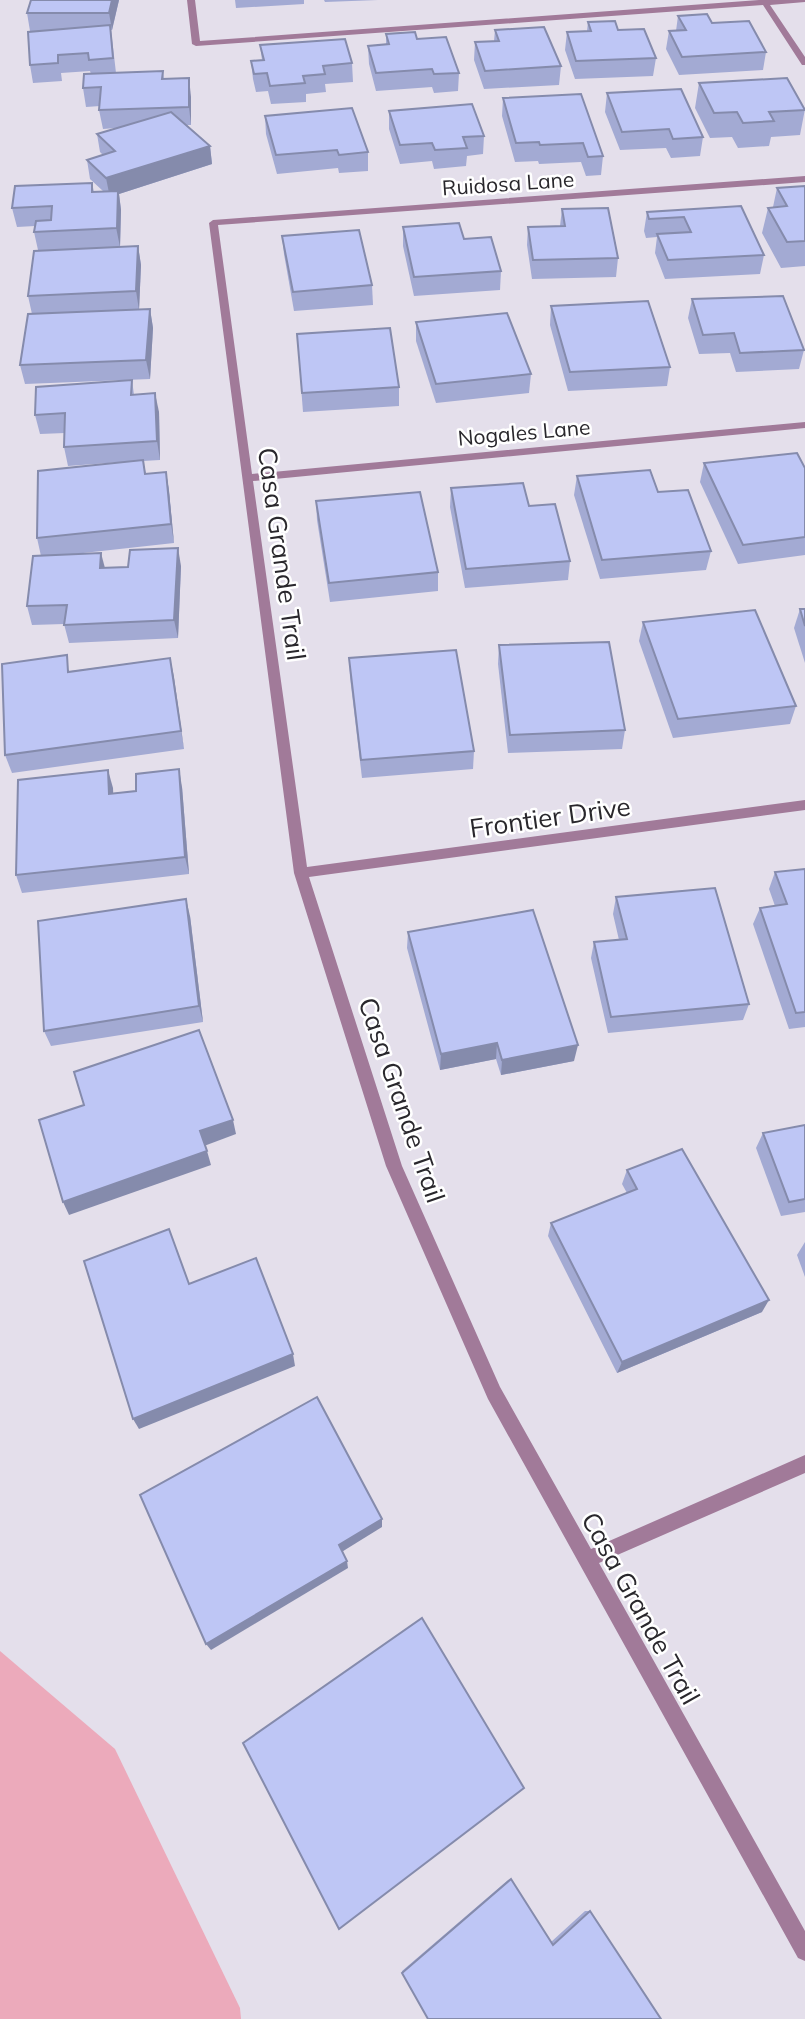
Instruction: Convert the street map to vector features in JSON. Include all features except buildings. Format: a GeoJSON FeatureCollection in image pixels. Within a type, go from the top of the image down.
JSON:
{"type":"FeatureCollection","features":[{"type":"Feature","properties":{"kind":"street"},"geometry":{"type":"LineString","coordinates":[[191,0],[196,44],[805,0]]}},
{"type":"Feature","properties":{"kind":"street"},"geometry":{"type":"LineString","coordinates":[[764,2],[805,63]]}},
{"type":"Feature","properties":{"kind":"street","name":"Ruidosa Lane"},"geometry":{"type":"LineString","coordinates":[[213,223],[805,179]]}},
{"type":"Feature","properties":{"kind":"street","name":"Casa Grande Trail"},"geometry":{"type":"LineString","coordinates":[[213,223],[301,873],[394,1166],[494,1393],[805,1951]]}},
{"type":"Feature","properties":{"kind":"street","name":"Nogales Lane"},"geometry":{"type":"LineString","coordinates":[[247,478],[805,425]]}},
{"type":"Feature","properties":{"kind":"street","name":"Frontier Drive"},"geometry":{"type":"LineString","coordinates":[[301,873],[805,805]]}},
{"type":"Feature","properties":{"kind":"street"},"geometry":{"type":"LineString","coordinates":[[586,1560],[805,1464]]}},
{"type":"Feature","properties":{"kind":"shaded area"},"geometry":{"type":"Polygon","coordinates":[[[0,1651],[115,1749],[240,2008],[241,2019],[0,2019],[0,1651]]]}}]}
